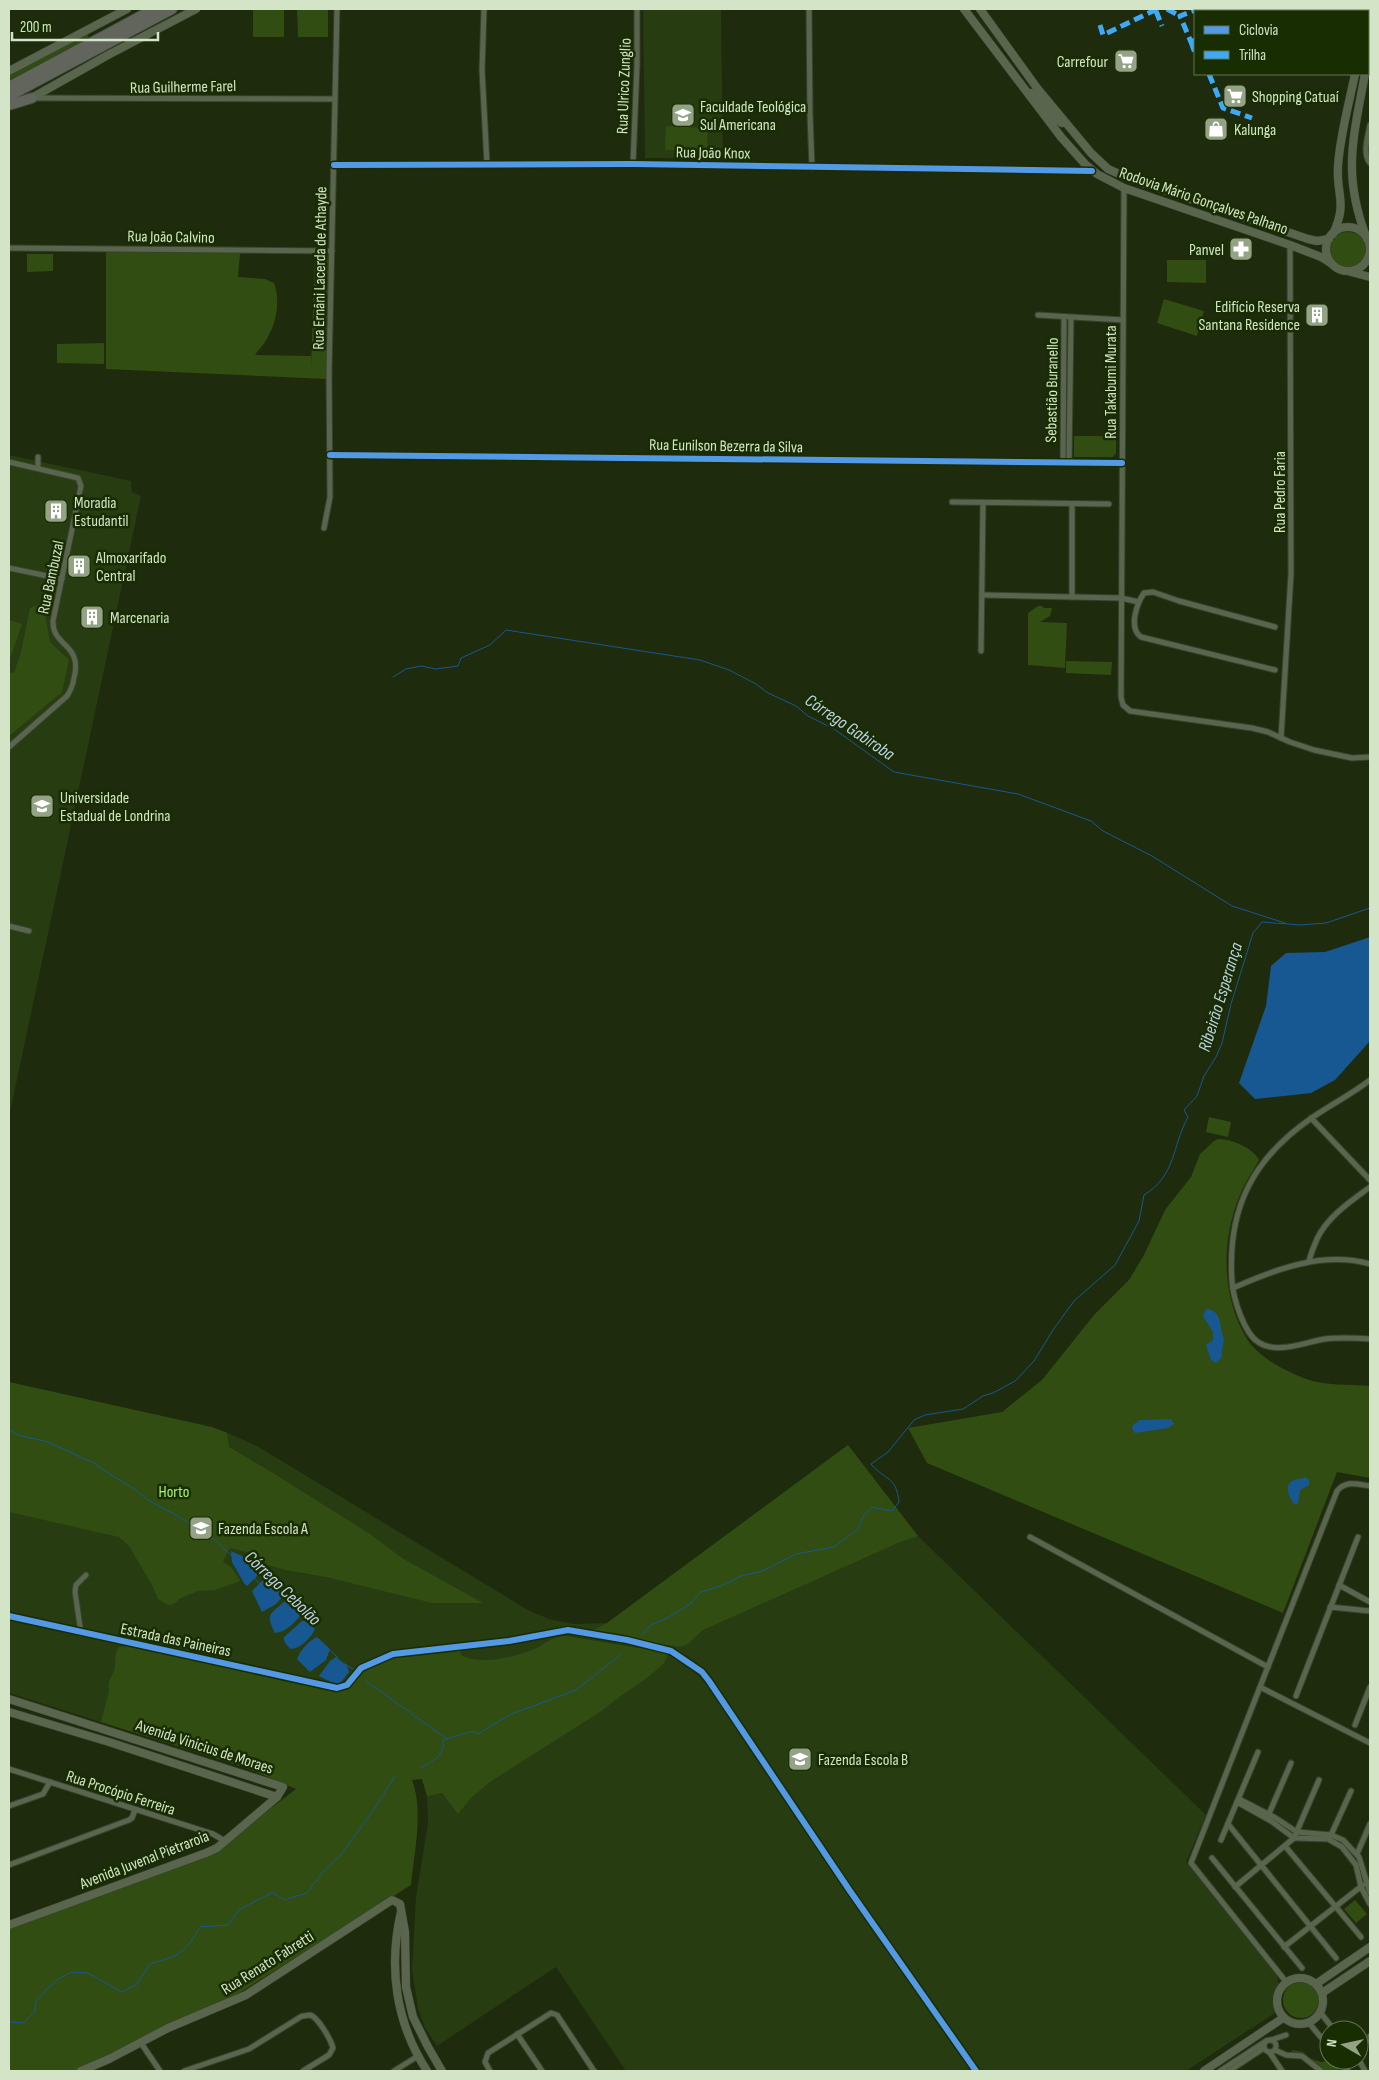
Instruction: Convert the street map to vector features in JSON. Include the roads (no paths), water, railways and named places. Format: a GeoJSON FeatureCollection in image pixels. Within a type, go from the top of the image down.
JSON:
{"type":"FeatureCollection","features":[{"type":"Feature","properties":{"kind":"highway"},"geometry":{"type":"LineString","coordinates":[[9,87],[154,9]]}},
{"type":"Feature","properties":{"kind":"highway"},"geometry":{"type":"LineString","coordinates":[[9,96],[172,9]]}},
{"type":"Feature","properties":{"kind":"highway"},"geometry":{"type":"LineString","coordinates":[[9,105],[32,98]]}},
{"type":"Feature","properties":{"kind":"street"},"geometry":{"type":"LineString","coordinates":[[9,71],[127,9]]}},
{"type":"Feature","properties":{"kind":"street"},"geometry":{"type":"LineString","coordinates":[[9,110],[196,9]]}},
{"type":"Feature","properties":{"kind":"street","name":"Rua Ernâni Lacerda de Athayde"},"geometry":{"type":"LineString","coordinates":[[324,528],[330,497],[332,251],[337,9]]}},
{"type":"Feature","properties":{"kind":"street"},"geometry":{"type":"LineString","coordinates":[[484,9],[482,70],[487,164]]}},
{"type":"Feature","properties":{"kind":"street","name":"Rua Ulrico Zunglio"},"geometry":{"type":"LineString","coordinates":[[632,164],[637,65],[637,9]]}},
{"type":"Feature","properties":{"kind":"street"},"geometry":{"type":"LineString","coordinates":[[809,9],[812,168]]}},
{"type":"Feature","properties":{"kind":"street","name":"Rodovia Mário Gonçalves Palhano"},"geometry":{"type":"LineString","coordinates":[[964,9],[1061,137],[1092,171],[1124,188],[1290,245],[1316,255],[1332,264]]}},
{"type":"Feature","properties":{"kind":"street"},"geometry":{"type":"LineString","coordinates":[[970,9],[973,21]]}},
{"type":"Feature","properties":{"kind":"street","name":"Rodovia Mário Gonçalves Palhano"},"geometry":{"type":"LineString","coordinates":[[980,9],[1066,125],[1099,162],[1120,174],[1308,239],[1317,241],[1331,236]]}},
{"type":"Feature","properties":{"kind":"street"},"geometry":{"type":"LineString","coordinates":[[1000,56],[1009,50]]}},
{"type":"Feature","properties":{"kind":"street"},"geometry":{"type":"LineString","coordinates":[[1355,75],[1338,165],[1341,212],[1326,253],[1332,264],[1338,269],[1370,277]]}},
{"type":"Feature","properties":{"kind":"street"},"geometry":{"type":"LineString","coordinates":[[1349,271],[1357,269],[1366,262],[1370,251],[1369,242],[1356,205],[1351,172],[1352,141],[1365,75]]}},
{"type":"Feature","properties":{"kind":"street"},"geometry":{"type":"LineString","coordinates":[[1018,81],[1029,89],[1053,118],[1066,125]]}},
{"type":"Feature","properties":{"kind":"street","name":"Rua Guilherme Farel"},"geometry":{"type":"LineString","coordinates":[[32,98],[335,99]]}},
{"type":"Feature","properties":{"kind":"street"},"geometry":{"type":"LineString","coordinates":[[1370,125],[1365,152],[1366,158],[1370,162]]}},
{"type":"Feature","properties":{"kind":"street","name":"Rua João Knox"},"geometry":{"type":"LineString","coordinates":[[334,165],[632,164],[1092,171]]}},
{"type":"Feature","properties":{"kind":"street","name":"Rua Takabumi Murata"},"geometry":{"type":"LineString","coordinates":[[1124,188],[1121,697],[1123,705],[1130,711],[1252,728],[1281,738]]}},
{"type":"Feature","properties":{"kind":"street"},"geometry":{"type":"LineString","coordinates":[[1331,236],[1344,228],[1352,228],[1362,233],[1369,242]]}},
{"type":"Feature","properties":{"kind":"street","name":"Rua Pedro Faria"},"geometry":{"type":"LineString","coordinates":[[1281,738],[1292,574],[1290,245]]}},
{"type":"Feature","properties":{"kind":"street","name":"Rua João Calvino"},"geometry":{"type":"LineString","coordinates":[[9,248],[332,251]]}},
{"type":"Feature","properties":{"kind":"street"},"geometry":{"type":"LineString","coordinates":[[1038,315],[1123,320]]}},
{"type":"Feature","properties":{"kind":"street","name":"Sebastião Buranello"},"geometry":{"type":"LineString","coordinates":[[1063,463],[1064,317]]}},
{"type":"Feature","properties":{"kind":"street","name":"Sebastião Buranello"},"geometry":{"type":"LineString","coordinates":[[1069,463],[1071,318]]}},
{"type":"Feature","properties":{"kind":"street"},"geometry":{"type":"LineString","coordinates":[[1064,390],[1070,390]]}},
{"type":"Feature","properties":{"kind":"street","name":"Rua Eunilson Bezerra da Silva"},"geometry":{"type":"LineString","coordinates":[[330,455],[1122,463]]}},
{"type":"Feature","properties":{"kind":"street"},"geometry":{"type":"LineString","coordinates":[[9,462],[38,468],[38,457]]}},
{"type":"Feature","properties":{"kind":"street","name":"Rua Bambuzal"},"geometry":{"type":"LineString","coordinates":[[9,747],[67,696],[72,688],[77,668],[76,657],[55,633],[53,625],[81,483],[78,478],[38,468]]}},
{"type":"Feature","properties":{"kind":"street"},"geometry":{"type":"LineString","coordinates":[[952,502],[1109,504]]}},
{"type":"Feature","properties":{"kind":"street"},"geometry":{"type":"LineString","coordinates":[[982,651],[983,503]]}},
{"type":"Feature","properties":{"kind":"street"},"geometry":{"type":"LineString","coordinates":[[1072,504],[1072,597]]}},
{"type":"Feature","properties":{"kind":"street"},"geometry":{"type":"LineString","coordinates":[[9,568],[62,579]]}},
{"type":"Feature","properties":{"kind":"street"},"geometry":{"type":"LineString","coordinates":[[1110,598],[1116,594],[1122,583]]}},
{"type":"Feature","properties":{"kind":"street"},"geometry":{"type":"LineString","coordinates":[[1275,627],[1150,591],[1144,593],[1139,602],[1134,628],[1136,634],[1141,636],[1275,670]]}},
{"type":"Feature","properties":{"kind":"street"},"geometry":{"type":"LineString","coordinates":[[983,595],[1110,598],[1139,602]]}},
{"type":"Feature","properties":{"kind":"street"},"geometry":{"type":"LineString","coordinates":[[1098,598],[1123,600]]}},
{"type":"Feature","properties":{"kind":"street"},"geometry":{"type":"LineString","coordinates":[[1281,738],[1314,750],[1352,758],[1370,757]]}},
{"type":"Feature","properties":{"kind":"street"},"geometry":{"type":"LineString","coordinates":[[9,926],[29,931]]}},
{"type":"Feature","properties":{"kind":"street"},"geometry":{"type":"LineString","coordinates":[[1370,1080],[1311,1118],[1273,1150],[1247,1187],[1234,1226],[1231,1266],[1233,1288],[1238,1308],[1250,1335],[1259,1343],[1271,1347],[1296,1345],[1333,1338],[1370,1340]]}},
{"type":"Feature","properties":{"kind":"street"},"geometry":{"type":"LineString","coordinates":[[1311,1118],[1370,1180]]}},
{"type":"Feature","properties":{"kind":"street"},"geometry":{"type":"LineString","coordinates":[[1309,1261],[1317,1237],[1325,1225],[1370,1187]]}},
{"type":"Feature","properties":{"kind":"street"},"geometry":{"type":"LineString","coordinates":[[1233,1288],[1268,1273],[1309,1261],[1356,1260],[1370,1264]]}},
{"type":"Feature","properties":{"kind":"street"},"geometry":{"type":"LineString","coordinates":[[1287,1983],[1191,1863],[1337,1491],[1342,1485],[1348,1483],[1370,1486]]}},
{"type":"Feature","properties":{"kind":"street"},"geometry":{"type":"LineString","coordinates":[[1030,1537],[1268,1667]]}},
{"type":"Feature","properties":{"kind":"street"},"geometry":{"type":"LineString","coordinates":[[1296,1696],[1358,1537]]}},
{"type":"Feature","properties":{"kind":"street"},"geometry":{"type":"LineString","coordinates":[[81,1633],[75,1592],[76,1585],[86,1575]]}},
{"type":"Feature","properties":{"kind":"street"},"geometry":{"type":"LineString","coordinates":[[1339,1585],[1370,1602]]}},
{"type":"Feature","properties":{"kind":"street"},"geometry":{"type":"LineString","coordinates":[[1330,1607],[1370,1611]]}},
{"type":"Feature","properties":{"kind":"street","name":"Estrada das Paineiras"},"geometry":{"type":"LineString","coordinates":[[9,1616],[337,1688],[346,1685],[361,1668],[392,1654],[510,1641],[568,1630],[627,1640],[671,1651],[702,1672],[709,1681],[850,1891],[976,2071]]}},
{"type":"Feature","properties":{"kind":"street"},"geometry":{"type":"LineString","coordinates":[[1260,1687],[1370,1743]]}},
{"type":"Feature","properties":{"kind":"street"},"geometry":{"type":"LineString","coordinates":[[1355,1726],[1370,1687]]}},
{"type":"Feature","properties":{"kind":"street","name":"Avenida Vinicius de Moraes"},"geometry":{"type":"LineString","coordinates":[[9,1699],[282,1785],[283,1789],[277,1797],[109,1742],[9,1712]]}},
{"type":"Feature","properties":{"kind":"street"},"geometry":{"type":"LineString","coordinates":[[1220,1840],[1258,1752]]}},
{"type":"Feature","properties":{"kind":"street"},"geometry":{"type":"LineString","coordinates":[[1268,1816],[1291,1763]]}},
{"type":"Feature","properties":{"kind":"street","name":"Rua Procópio Ferreira"},"geometry":{"type":"LineString","coordinates":[[9,1769],[213,1834],[225,1841]]}},
{"type":"Feature","properties":{"kind":"street"},"geometry":{"type":"LineString","coordinates":[[1235,1887],[1294,1838],[1320,1780]]}},
{"type":"Feature","properties":{"kind":"street"},"geometry":{"type":"LineString","coordinates":[[9,1806],[43,1794],[50,1782]]}},
{"type":"Feature","properties":{"kind":"street"},"geometry":{"type":"LineString","coordinates":[[1331,1835],[1351,1791]]}},
{"type":"Feature","properties":{"kind":"street","name":"Avenida Juvenal Pietraroia"},"geometry":{"type":"LineString","coordinates":[[9,1925],[206,1853],[225,1841],[277,1797]]}},
{"type":"Feature","properties":{"kind":"street"},"geometry":{"type":"LineString","coordinates":[[1238,1800],[1298,1832],[1331,1835],[1343,1840],[1357,1854],[1364,1868],[1363,1885],[1370,1893]]}},
{"type":"Feature","properties":{"kind":"street"},"geometry":{"type":"LineString","coordinates":[[9,1865],[129,1820],[132,1818],[135,1810]]}},
{"type":"Feature","properties":{"kind":"street"},"geometry":{"type":"LineString","coordinates":[[1268,1816],[1294,1838],[1310,1840],[1328,1839],[1342,1847],[1356,1865],[1370,1904]]}},
{"type":"Feature","properties":{"kind":"street"},"geometry":{"type":"LineString","coordinates":[[1228,1824],[1336,1958]]}},
{"type":"Feature","properties":{"kind":"street"},"geometry":{"type":"LineString","coordinates":[[1357,1854],[1370,1824]]}},
{"type":"Feature","properties":{"kind":"street"},"geometry":{"type":"LineString","coordinates":[[1285,1846],[1361,1937]]}},
{"type":"Feature","properties":{"kind":"street"},"geometry":{"type":"LineString","coordinates":[[1212,1858],[1302,1968]]}},
{"type":"Feature","properties":{"kind":"street"},"geometry":{"type":"LineString","coordinates":[[1284,1947],[1363,1885]]}},
{"type":"Feature","properties":{"kind":"street","name":"Rua Renato Fabretti"},"geometry":{"type":"LineString","coordinates":[[81,2071],[168,2028],[246,1995],[389,1901],[398,1902],[401,1912]]}},
{"type":"Feature","properties":{"kind":"street"},"geometry":{"type":"LineString","coordinates":[[401,1912],[395,1943],[394,1967],[396,1988],[403,2022],[427,2071]]}},
{"type":"Feature","properties":{"kind":"street"},"geometry":{"type":"LineString","coordinates":[[401,1912],[405,1932],[406,1987],[413,2017],[442,2071]]}},
{"type":"Feature","properties":{"kind":"street"},"geometry":{"type":"LineString","coordinates":[[1316,1984],[1370,1947]]}},
{"type":"Feature","properties":{"kind":"street"},"geometry":{"type":"LineString","coordinates":[[1322,1993],[1370,1961]]}},
{"type":"Feature","properties":{"kind":"street"},"geometry":{"type":"LineString","coordinates":[[1303,1978],[1316,1984],[1322,1993],[1323,2000],[1320,2012],[1309,2023],[1296,2024],[1284,2018],[1279,2012],[1277,1998],[1279,1991],[1287,1983],[1296,1979],[1303,1978]]}},
{"type":"Feature","properties":{"kind":"street"},"geometry":{"type":"LineString","coordinates":[[1320,2012],[1326,2020]]}},
{"type":"Feature","properties":{"kind":"street"},"geometry":{"type":"LineString","coordinates":[[490,2071],[485,2058],[489,2052],[546,2014],[552,2013],[557,2015],[594,2071]]}},
{"type":"Feature","properties":{"kind":"street"},"geometry":{"type":"LineString","coordinates":[[184,2071],[249,2049],[302,2016],[311,2015],[332,2042],[333,2048],[329,2055],[303,2071]]}},
{"type":"Feature","properties":{"kind":"street"},"geometry":{"type":"LineString","coordinates":[[1204,2071],[1284,2018]]}},
{"type":"Feature","properties":{"kind":"street"},"geometry":{"type":"LineString","coordinates":[[1309,2023],[1319,2035]]}},
{"type":"Feature","properties":{"kind":"street"},"geometry":{"type":"LineString","coordinates":[[517,2034],[542,2071]]}},
{"type":"Feature","properties":{"kind":"street"},"geometry":{"type":"LineString","coordinates":[[1220,2071],[1268,2040],[1286,2035]]}},
{"type":"Feature","properties":{"kind":"street"},"geometry":{"type":"LineString","coordinates":[[1229,2071],[1264,2048],[1268,2040]]}},
{"type":"Feature","properties":{"kind":"street"},"geometry":{"type":"LineString","coordinates":[[1268,2040],[1274,2041],[1274,2050],[1282,2071]]}},
{"type":"Feature","properties":{"kind":"street"},"geometry":{"type":"LineString","coordinates":[[141,2043],[160,2071]]}},
{"type":"Feature","properties":{"kind":"street"},"geometry":{"type":"LineString","coordinates":[[1274,2050],[1283,2046]]}},
{"type":"Feature","properties":{"kind":"street"},"geometry":{"type":"LineString","coordinates":[[1264,2048],[1286,2055],[1302,2056],[1321,2071]]}},
{"type":"Feature","properties":{"kind":"street"},"geometry":{"type":"LineString","coordinates":[[394,2071],[418,2056]]}},
{"type":"Feature","properties":{"kind":"water"},"geometry":{"type":"Polygon","coordinates":[[[1370,937],[1370,1041],[1335,1080],[1311,1093],[1255,1099],[1239,1083],[1266,1006],[1271,966],[1286,953],[1325,952],[1370,937]]]}},
{"type":"Feature","properties":{"kind":"water"},"geometry":{"type":"Polygon","coordinates":[[[1206,1309],[1213,1311],[1218,1316],[1224,1338],[1222,1357],[1216,1363],[1211,1360],[1206,1345],[1213,1340],[1213,1332],[1203,1316],[1206,1309]]]}},
{"type":"Feature","properties":{"kind":"water"},"geometry":{"type":"Polygon","coordinates":[[[1171,1419],[1174,1424],[1168,1428],[1135,1433],[1132,1428],[1140,1420],[1171,1419]]]}},
{"type":"Feature","properties":{"kind":"water"},"geometry":{"type":"Polygon","coordinates":[[[1305,1477],[1309,1480],[1309,1485],[1300,1490],[1298,1503],[1295,1505],[1288,1490],[1289,1484],[1292,1481],[1305,1477]]]}},
{"type":"Feature","properties":{"kind":"water"},"geometry":{"type":"Polygon","coordinates":[[[231,1551],[261,1565],[260,1573],[247,1586],[232,1562],[231,1551]]]}},
{"type":"Feature","properties":{"kind":"water"},"geometry":{"type":"Polygon","coordinates":[[[268,1580],[284,1592],[284,1595],[276,1604],[262,1612],[252,1591],[262,1581],[268,1580]]]}},
{"type":"Feature","properties":{"kind":"water"},"geometry":{"type":"Polygon","coordinates":[[[285,1601],[291,1601],[301,1615],[286,1629],[275,1633],[270,1618],[273,1612],[285,1601]]]}},
{"type":"Feature","properties":{"kind":"water"},"geometry":{"type":"Polygon","coordinates":[[[302,1621],[306,1621],[315,1629],[305,1642],[294,1649],[290,1649],[284,1641],[284,1637],[302,1621]]]}},
{"type":"Feature","properties":{"kind":"water"},"geometry":{"type":"Polygon","coordinates":[[[317,1637],[330,1649],[326,1660],[310,1672],[297,1659],[305,1646],[317,1637]]]}},
{"type":"Feature","properties":{"kind":"water"},"geometry":{"type":"Polygon","coordinates":[[[336,1657],[347,1666],[349,1672],[337,1685],[319,1676],[330,1661],[336,1657]]]}},
{"type":"Feature","properties":{"kind":"waterway","name":"Córrego Gabiroba"},"geometry":{"type":"LineString","coordinates":[[393,677],[406,669],[421,666],[436,669],[458,666],[461,658],[490,645],[506,630],[700,660],[729,670],[756,684],[768,693],[796,706],[808,716],[834,729],[894,772],[1018,794],[1091,821],[1103,831],[1152,856],[1232,906],[1285,923]]}},
{"type":"Feature","properties":{"kind":"waterway","name":"Ribeirão Esperança"},"geometry":{"type":"LineString","coordinates":[[642,1635],[651,1625],[690,1604],[701,1592],[723,1585],[741,1576],[763,1571],[796,1554],[834,1547],[858,1529],[864,1515],[872,1507],[892,1511],[899,1502],[898,1493],[893,1483],[871,1464],[888,1452],[914,1420],[925,1415],[963,1409],[983,1396],[993,1393],[1015,1381],[1034,1361],[1074,1301],[1115,1265],[1139,1221],[1144,1195],[1162,1179],[1168,1170],[1188,1117],[1184,1110],[1197,1096],[1204,1076],[1222,1043],[1231,1004],[1253,933],[1262,922],[1300,925],[1326,923],[1370,908]]}},
{"type":"Feature","properties":{"kind":"waterway","name":"Córrego Cebolão"},"geometry":{"type":"LineString","coordinates":[[9,1429],[18,1435],[48,1442],[94,1463],[148,1500],[215,1540],[232,1556]]}},
{"type":"Feature","properties":{"kind":"waterway","name":"Córrego Cebolão"},"geometry":{"type":"LineString","coordinates":[[254,1578],[260,1584]]}},
{"type":"Feature","properties":{"kind":"waterway","name":"Córrego Cebolão"},"geometry":{"type":"LineString","coordinates":[[330,1650],[338,1658]]}},
{"type":"Feature","properties":{"kind":"waterway","name":"Ribeirão Esperança"},"geometry":{"type":"LineString","coordinates":[[421,1768],[440,1754],[443,1740],[473,1731],[478,1734],[509,1715],[576,1690],[620,1655]]}},
{"type":"Feature","properties":{"kind":"waterway","name":"Córrego Cebolão"},"geometry":{"type":"LineString","coordinates":[[343,1663],[353,1669]]}},
{"type":"Feature","properties":{"kind":"waterway","name":"Córrego Cebolão"},"geometry":{"type":"LineString","coordinates":[[366,1681],[447,1739]]}},
{"type":"Feature","properties":{"kind":"waterway","name":"Ribeirão Esperança"},"geometry":{"type":"LineString","coordinates":[[9,2022],[24,2023],[35,2011],[36,2001],[47,1989],[57,1980],[71,1972],[88,1973],[122,1992],[137,1984],[150,1964],[168,1959],[185,1948],[200,1927],[228,1925],[239,1910],[273,1892],[284,1900],[307,1893],[323,1872],[339,1857],[372,1812],[395,1776]]}},
{"type":"Feature","properties":{"kind":"place","name":"Carrefour"},"geometry":{"type":"Point","coordinates":[1126,61]}},
{"type":"Feature","properties":{"kind":"place","name":"Shopping Catuaí"},"geometry":{"type":"Point","coordinates":[1235,96]}},
{"type":"Feature","properties":{"kind":"place","name":"Faculdade Teológica Sul Americana"},"geometry":{"type":"Point","coordinates":[683,115]}},
{"type":"Feature","properties":{"kind":"place","name":"Kalunga"},"geometry":{"type":"Point","coordinates":[1216,129]}},
{"type":"Feature","properties":{"kind":"place","name":"Panvel"},"geometry":{"type":"Point","coordinates":[1241,249]}},
{"type":"Feature","properties":{"kind":"place","name":"Edifício Reserva Santana Residence"},"geometry":{"type":"Point","coordinates":[1317,315]}},
{"type":"Feature","properties":{"kind":"place","name":"Moradia Estudantil"},"geometry":{"type":"Point","coordinates":[56,511]}},
{"type":"Feature","properties":{"kind":"place","name":"Almoxarifado Central"},"geometry":{"type":"Point","coordinates":[79,566]}},
{"type":"Feature","properties":{"kind":"place","name":"Marcenaria"},"geometry":{"type":"Point","coordinates":[92,617]}},
{"type":"Feature","properties":{"kind":"place","name":"Universidade Estadual de Londrina"},"geometry":{"type":"Point","coordinates":[42,806]}},
{"type":"Feature","properties":{"kind":"place","name":"Fazenda Escola A"},"geometry":{"type":"Point","coordinates":[201,1528]}},
{"type":"Feature","properties":{"kind":"place","name":"Fazenda Escola B"},"geometry":{"type":"Point","coordinates":[800,1759]}},
{"type":"Feature","properties":{"kind":"park label","name":"Horto"},"geometry":{"type":"Point","coordinates":[174,1491]}}]}
